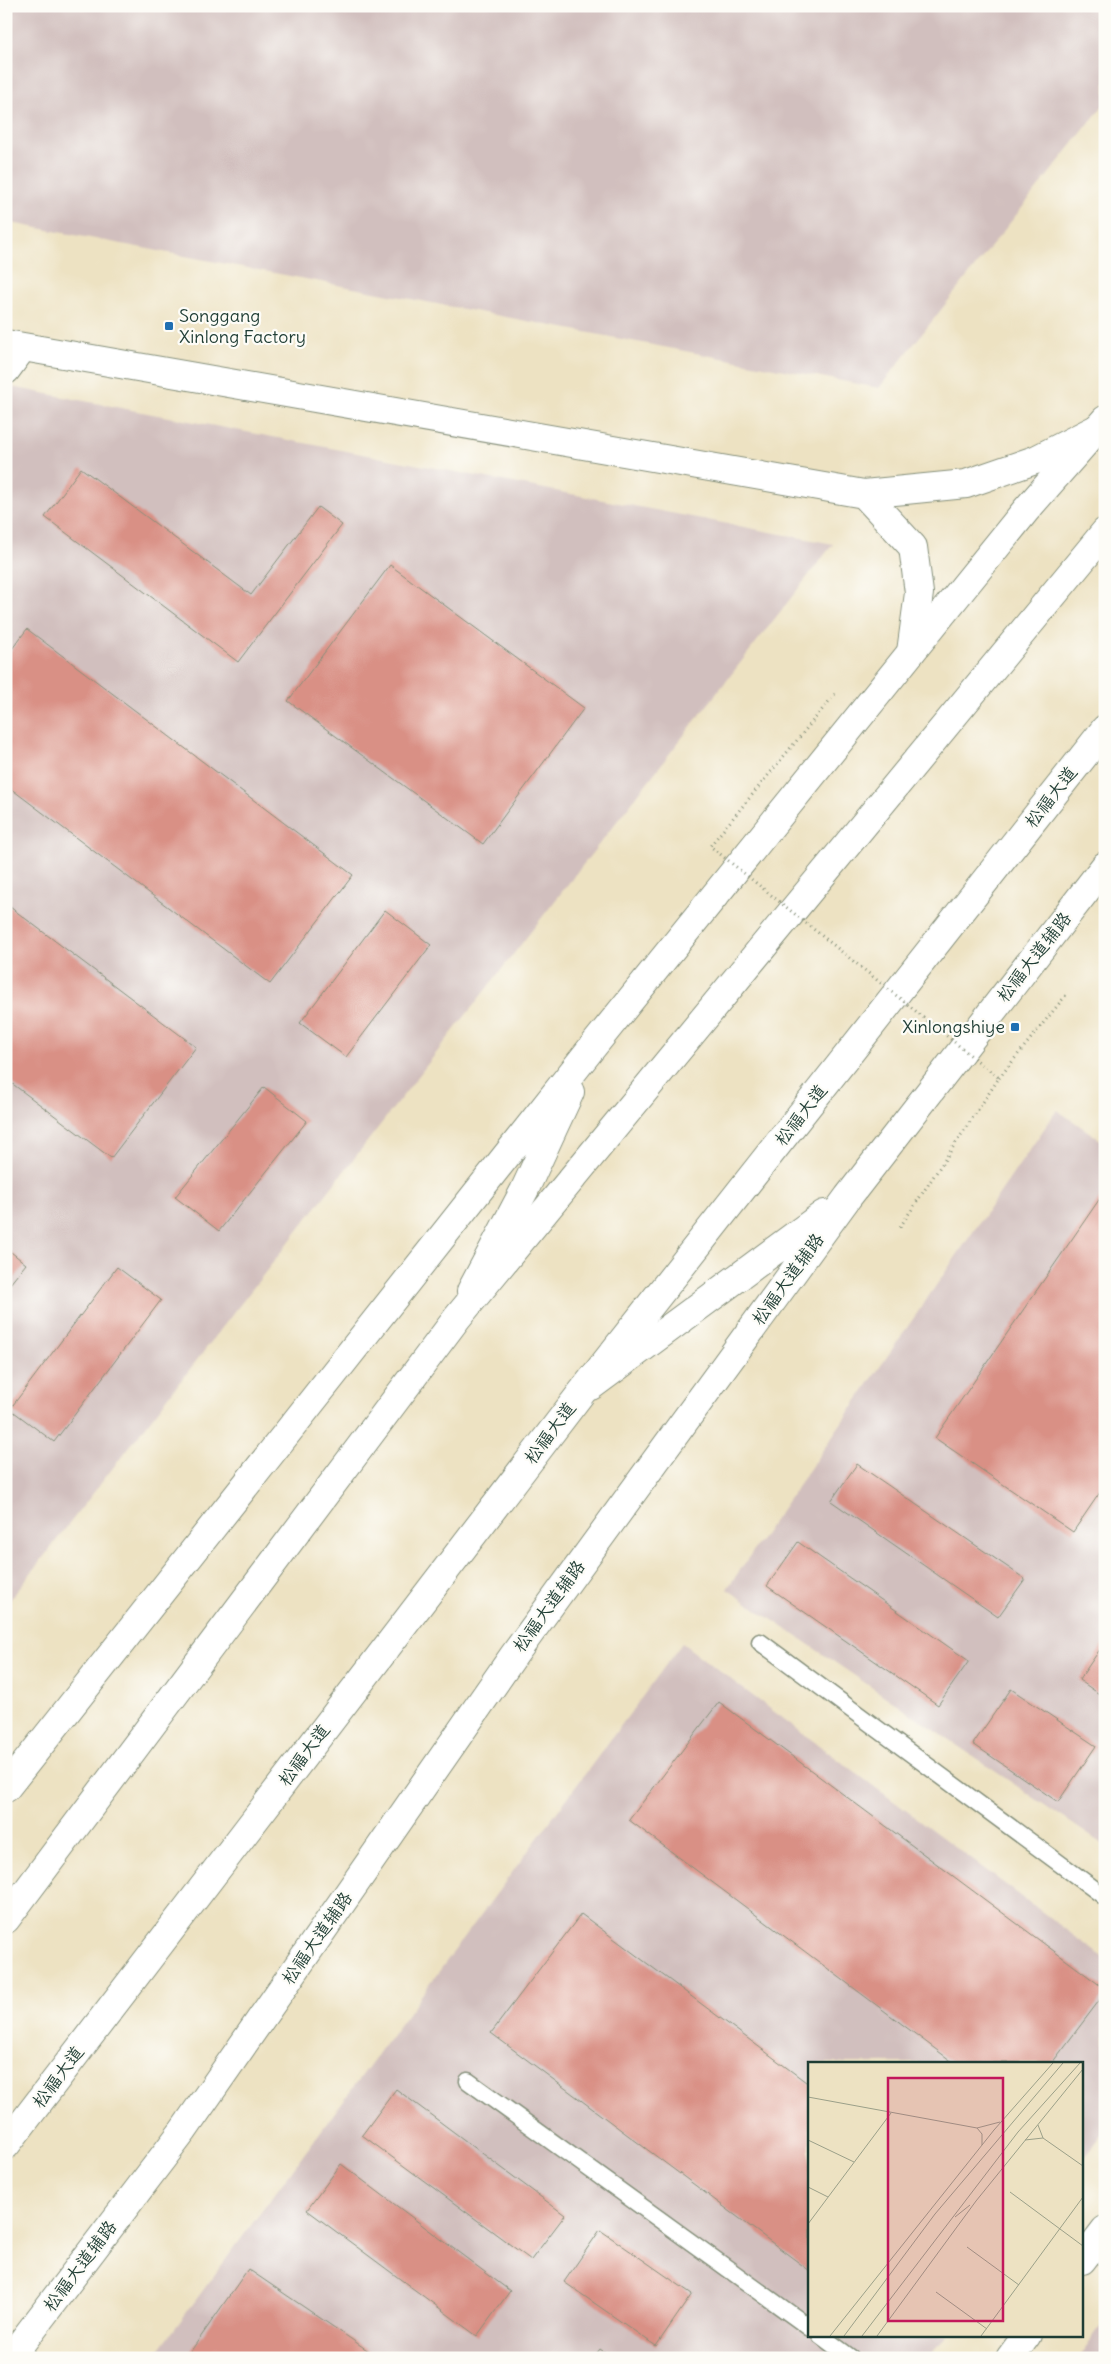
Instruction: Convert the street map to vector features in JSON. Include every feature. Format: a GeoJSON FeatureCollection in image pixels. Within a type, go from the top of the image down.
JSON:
{"type":"FeatureCollection","features":[{"type":"Feature","properties":{"kind":"main road"},"geometry":{"type":"LineString","coordinates":[[6,370],[14,346],[864,494],[966,484],[1035,460],[1101,424]]}},
{"type":"Feature","properties":{"kind":"main road"},"geometry":{"type":"LineString","coordinates":[[6,1788],[590,1050],[1026,510],[1101,424]]}},
{"type":"Feature","properties":{"kind":"main road"},"geometry":{"type":"LineString","coordinates":[[864,494],[913,547],[920,593],[911,652]]}},
{"type":"Feature","properties":{"kind":"main road"},"geometry":{"type":"LineString","coordinates":[[6,1919],[457,1318],[1105,532]]}},
{"type":"Feature","properties":{"kind":"main road","name":"松福大道"},"geometry":{"type":"LineString","coordinates":[[6,2145],[582,1392],[1105,729]]}},
{"type":"Feature","properties":{"kind":"main road","name":"松福大道辅路"},"geometry":{"type":"LineString","coordinates":[[10,2358],[183,2131],[514,1655],[848,1197],[1105,866]]}},
{"type":"Feature","properties":{"kind":"main road"},"geometry":{"type":"LineString","coordinates":[[457,1318],[524,1192],[590,1050]]}},
{"type":"Feature","properties":{"kind":"main road"},"geometry":{"type":"LineString","coordinates":[[582,1392],[848,1197]]}},
{"type":"Feature","properties":{"kind":"main road"},"geometry":{"type":"LineString","coordinates":[[1084,2257],[1105,2230]]}},
{"type":"Feature","properties":{"kind":"main road"},"geometry":{"type":"LineString","coordinates":[[1010,2358],[1026,2336]]}},
{"type":"Feature","properties":{"kind":"lane"},"geometry":{"type":"LineString","coordinates":[[760,1642],[1105,1896]]}},
{"type":"Feature","properties":{"kind":"lane"},"geometry":{"type":"LineString","coordinates":[[468,2081],[808,2327]]}},
{"type":"Feature","properties":{"kind":"lane"},"geometry":{"type":"LineString","coordinates":[[821,2336],[851,2358]]}},
{"type":"Feature","properties":{"kind":"path"},"geometry":{"type":"LineString","coordinates":[[835,694],[710,846],[999,1078]]}},
{"type":"Feature","properties":{"kind":"path"},"geometry":{"type":"LineString","coordinates":[[900,1228],[999,1078],[1066,996]]}},
{"type":"Feature","properties":{"kind":"shaded area"},"geometry":{"type":"Polygon","coordinates":[[[6,6],[1105,6],[1105,103],[879,388],[6,222],[6,6]]]}},
{"type":"Feature","properties":{"kind":"shaded area"},"geometry":{"type":"Polygon","coordinates":[[[6,386],[833,544],[6,1605],[6,386]]]}},
{"type":"Feature","properties":{"kind":"shaded area"},"geometry":{"type":"Polygon","coordinates":[[[1057,1110],[1105,1143],[1105,1846],[727,1589],[1057,1110]]]}},
{"type":"Feature","properties":{"kind":"shaded area"},"geometry":{"type":"Polygon","coordinates":[[[682,1643],[1105,1959],[1105,2131],[1084,2157],[1084,2062],[808,2062],[808,2336],[946,2336],[930,2358],[153,2358],[682,1643]]]}},
{"type":"Feature","properties":{"kind":"shaded area"},"geometry":{"type":"Polygon","coordinates":[[[1105,2320],[1105,2358],[1078,2358],[1105,2320]]]}},
{"type":"Feature","properties":{"kind":"building"},"geometry":{"type":"Polygon","coordinates":[[[81,468],[251,595],[318,507],[342,525],[238,662],[45,517],[81,468]]]}},
{"type":"Feature","properties":{"kind":"building"},"geometry":{"type":"Polygon","coordinates":[[[390,565],[584,708],[483,844],[288,701],[390,565]]]}},
{"type":"Feature","properties":{"kind":"building"},"geometry":{"type":"Polygon","coordinates":[[[27,629],[353,875],[270,984],[6,785],[6,657],[27,629]]]}},
{"type":"Feature","properties":{"kind":"building"},"geometry":{"type":"Polygon","coordinates":[[[6,904],[196,1047],[111,1158],[6,1079],[6,904]]]}},
{"type":"Feature","properties":{"kind":"building"},"geometry":{"type":"Polygon","coordinates":[[[385,910],[431,945],[346,1057],[300,1023],[385,910]]]}},
{"type":"Feature","properties":{"kind":"building"},"geometry":{"type":"Polygon","coordinates":[[[264,1087],[307,1121],[219,1231],[175,1197],[264,1087]]]}},
{"type":"Feature","properties":{"kind":"building"},"geometry":{"type":"Polygon","coordinates":[[[1103,1194],[1105,1195],[1105,1485],[1073,1532],[935,1438],[1103,1194]]]}},
{"type":"Feature","properties":{"kind":"building"},"geometry":{"type":"Polygon","coordinates":[[[6,1248],[26,1264],[6,1289],[6,1248]]]}},
{"type":"Feature","properties":{"kind":"building"},"geometry":{"type":"Polygon","coordinates":[[[117,1267],[161,1300],[54,1442],[10,1409],[117,1267]]]}},
{"type":"Feature","properties":{"kind":"building"},"geometry":{"type":"Polygon","coordinates":[[[857,1464],[1025,1579],[998,1617],[831,1501],[857,1464]]]}},
{"type":"Feature","properties":{"kind":"building"},"geometry":{"type":"Polygon","coordinates":[[[798,1542],[969,1661],[938,1705],[767,1586],[798,1542]]]}},
{"type":"Feature","properties":{"kind":"building"},"geometry":{"type":"Polygon","coordinates":[[[1105,1642],[1105,1698],[1079,1680],[1105,1642]]]}},
{"type":"Feature","properties":{"kind":"building"},"geometry":{"type":"Polygon","coordinates":[[[1011,1689],[1096,1746],[1058,1802],[973,1744],[1011,1689]]]}},
{"type":"Feature","properties":{"kind":"building"},"geometry":{"type":"Polygon","coordinates":[[[719,1702],[1105,1989],[1105,1993],[1053,2062],[953,2062],[629,1820],[719,1702]]]}},
{"type":"Feature","properties":{"kind":"building"},"geometry":{"type":"Polygon","coordinates":[[[581,1914],[808,2084],[808,2270],[491,2033],[581,1914]]]}},
{"type":"Feature","properties":{"kind":"building"},"geometry":{"type":"Polygon","coordinates":[[[396,2089],[565,2215],[531,2260],[362,2135],[396,2089]]]}},
{"type":"Feature","properties":{"kind":"building"},"geometry":{"type":"Polygon","coordinates":[[[341,2164],[510,2291],[477,2336],[307,2210],[341,2164]]]}},
{"type":"Feature","properties":{"kind":"building"},"geometry":{"type":"Polygon","coordinates":[[[600,2230],[692,2294],[656,2346],[564,2282],[600,2230]]]}},
{"type":"Feature","properties":{"kind":"building"},"geometry":{"type":"Polygon","coordinates":[[[248,2269],[379,2358],[186,2358],[248,2269]]]}},
{"type":"Feature","properties":{"kind":"building"},"geometry":{"type":"Polygon","coordinates":[[[600,2349],[613,2358],[593,2358],[600,2349]]]}},
{"type":"Feature","properties":{"kind":"place","name":"Songgang Xinlong Factory"},"geometry":{"type":"Point","coordinates":[169,326]}},
{"type":"Feature","properties":{"kind":"place","name":"Xinlongshiye"},"geometry":{"type":"Point","coordinates":[1015,1027]}}]}
